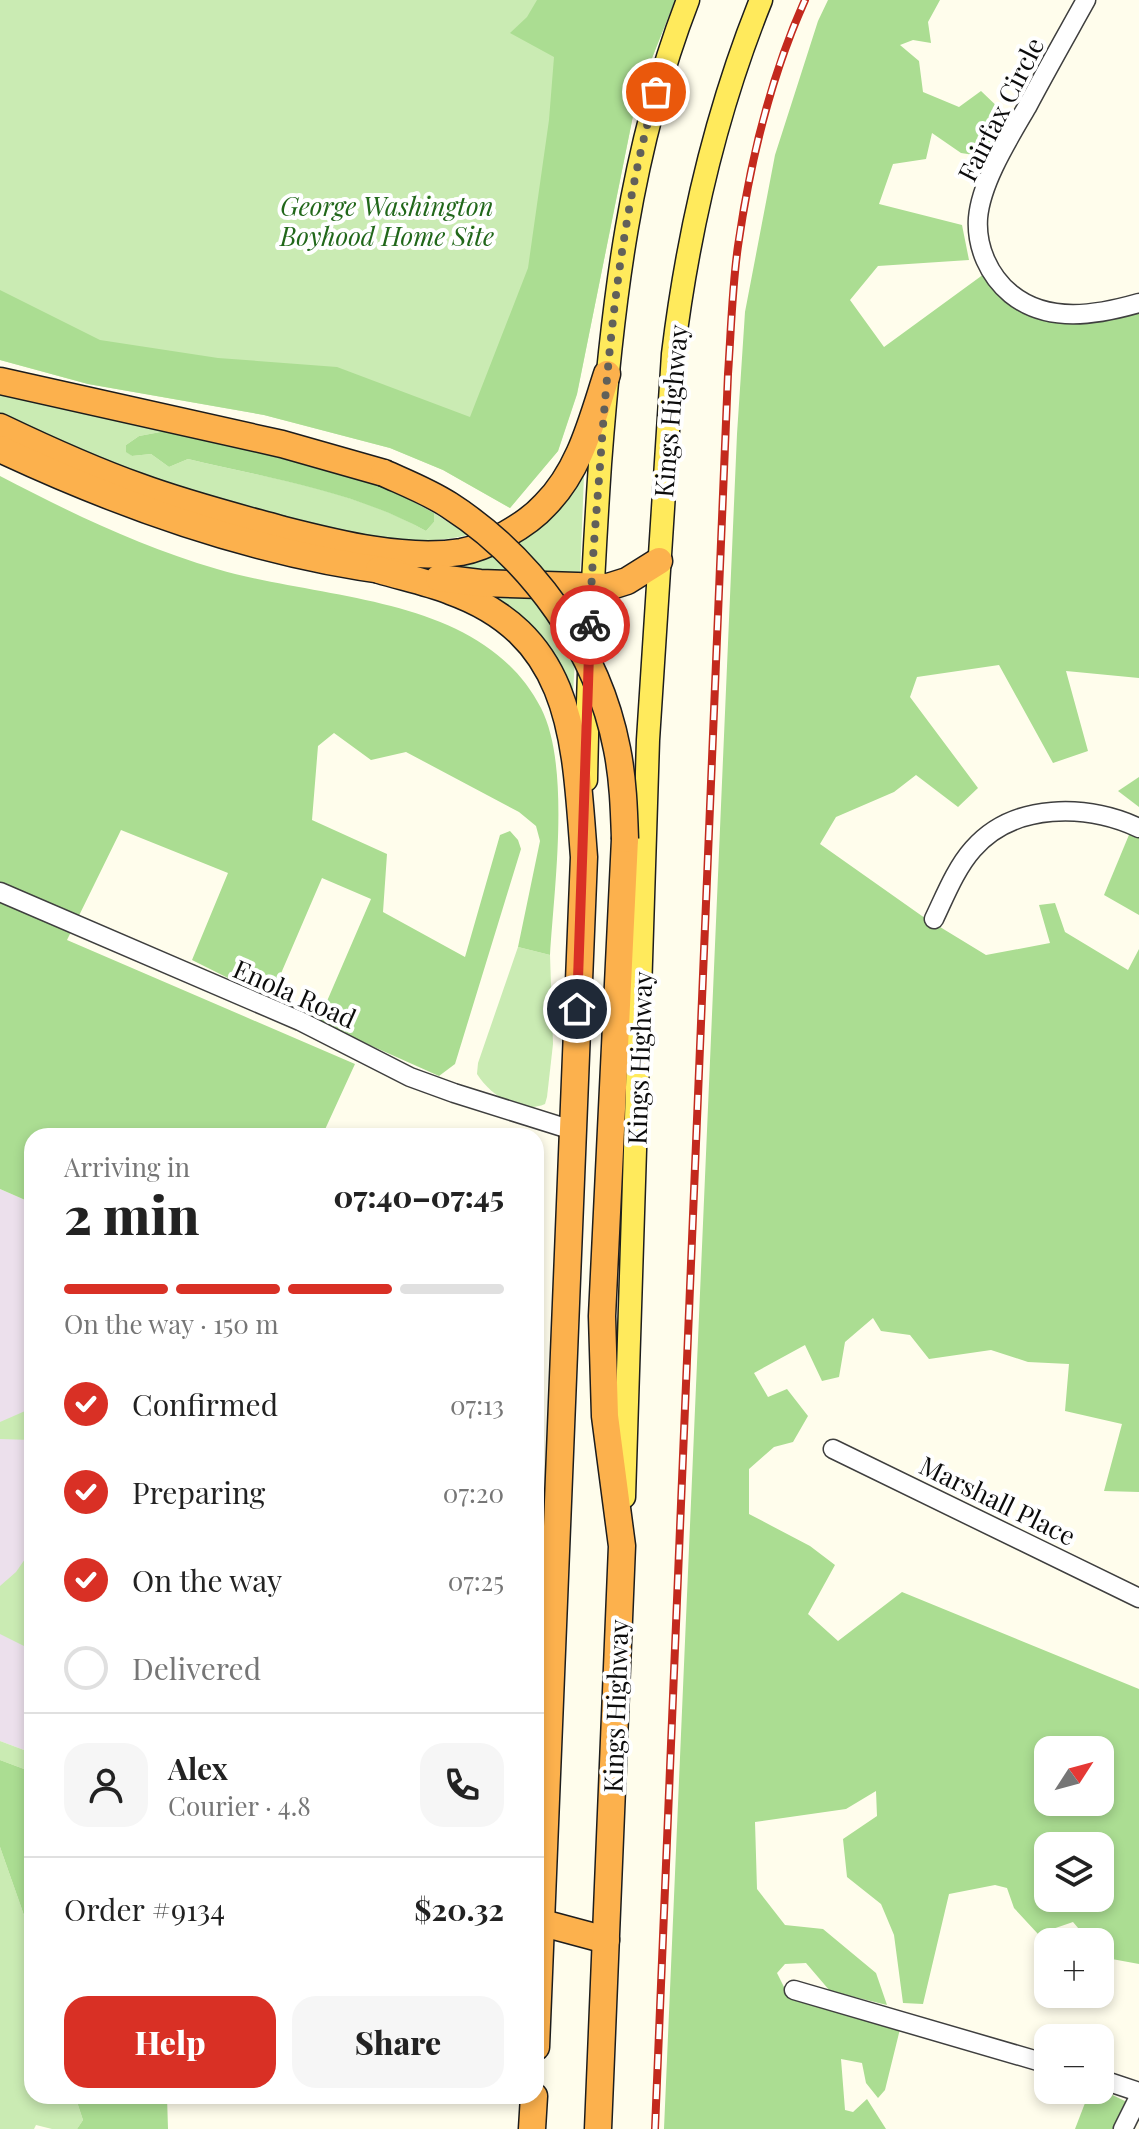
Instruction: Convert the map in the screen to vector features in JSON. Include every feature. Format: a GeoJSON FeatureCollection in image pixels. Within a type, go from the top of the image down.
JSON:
{"type":"FeatureCollection","features":[{"type":"Feature","properties":{"kind":"highway"},"geometry":{"type":"LineString","coordinates":[[0,427],[71,460],[198,507],[325,541],[369,549],[414,553],[459,552],[475,548],[523,524],[562,487],[586,439],[607,374]]}},
{"type":"Feature","properties":{"kind":"highway"},"geometry":{"type":"LineString","coordinates":[[0,381],[282,444],[384,473],[437,498],[478,525],[509,551],[557,610],[588,662],[609,714],[622,777],[625,839],[602,1316],[605,1416],[622,1546]]}},
{"type":"Feature","properties":{"kind":"highway"},"geometry":{"type":"LineString","coordinates":[[0,449],[125,503],[290,553],[379,570],[480,583],[592,588],[627,581],[659,561]]}},
{"type":"Feature","properties":{"kind":"highway"},"geometry":{"type":"LineString","coordinates":[[379,570],[452,591],[505,620],[539,654],[562,699],[577,766],[584,857],[544,1802]]}},
{"type":"Feature","properties":{"kind":"highway","name":"Kings Highway"},"geometry":{"type":"LineString","coordinates":[[598,2129],[622,1546]]}},
{"type":"Feature","properties":{"kind":"highway"},"geometry":{"type":"LineString","coordinates":[[544,1923],[606,1940]]}},
{"type":"Feature","properties":{"kind":"highway"},"geometry":{"type":"LineString","coordinates":[[532,2129],[534,2104]]}},
{"type":"Feature","properties":{"kind":"main road"},"geometry":{"type":"LineString","coordinates":[[584,857],[592,588],[607,374],[618,270],[631,195],[656,92],[688,0]]}},
{"type":"Feature","properties":{"kind":"main road","name":"Kings Highway"},"geometry":{"type":"LineString","coordinates":[[622,1546],[648,740],[665,455],[680,294],[697,205],[719,116],[761,0]]}},
{"type":"Feature","properties":{"kind":"street","name":"Fairfax Circle"},"geometry":{"type":"LineString","coordinates":[[1086,0],[998,160],[981,201],[979,238],[984,260],[1003,288],[1034,308],[1079,315],[1104,313],[1139,303]]}},
{"type":"Feature","properties":{"kind":"street"},"geometry":{"type":"LineString","coordinates":[[934,919],[971,850],[1001,825],[1044,813],[1082,811],[1103,814],[1139,828]]}},
{"type":"Feature","properties":{"kind":"street","name":"Enola Road"},"geometry":{"type":"LineString","coordinates":[[0,892],[300,1021],[410,1077],[572,1130]]}},
{"type":"Feature","properties":{"kind":"street","name":"Marshall Place"},"geometry":{"type":"LineString","coordinates":[[833,1449],[1139,1598]]}},
{"type":"Feature","properties":{"kind":"street"},"geometry":{"type":"LineString","coordinates":[[794,1990],[1034,2060]]}},
{"type":"Feature","properties":{"kind":"street"},"geometry":{"type":"LineString","coordinates":[[1114,2084],[1139,2094],[1123,2129]]}},
{"type":"Feature","properties":{"kind":"shaded area"},"geometry":{"type":"Polygon","coordinates":[[[0,1189],[24,1200],[24,1750],[0,1741],[0,1189]]]}},
{"type":"Feature","properties":{"kind":"green space","name":"George Washington Boyhood Home Site"},"geometry":{"type":"Polygon","coordinates":[[[0,0],[675,0],[637,96],[577,394],[558,451],[510,508],[443,470],[390,448],[264,415],[88,384],[0,360],[0,0]]]}},
{"type":"Feature","properties":{"kind":"green space"},"geometry":{"type":"Polygon","coordinates":[[[537,0],[675,0],[637,96],[577,394],[558,451],[510,508],[443,470],[390,448],[264,415],[88,384],[0,360],[0,290],[100,340],[218,358],[337,367],[470,417],[528,268],[549,120],[554,57],[510,33],[527,17],[537,0]]]}},
{"type":"Feature","properties":{"kind":"green space"},"geometry":{"type":"Polygon","coordinates":[[[828,0],[940,0],[928,22],[931,43],[913,40],[900,45],[919,61],[923,92],[959,107],[981,91],[1003,112],[997,145],[981,156],[961,153],[932,133],[926,159],[893,164],[879,204],[962,225],[969,260],[878,266],[850,300],[884,347],[984,274],[1027,313],[1101,322],[1139,309],[1139,678],[1066,671],[1088,751],[1053,763],[999,665],[917,677],[910,697],[978,788],[958,807],[916,775],[894,792],[836,817],[820,844],[922,916],[986,955],[1050,943],[1039,905],[1055,903],[1065,932],[1128,970],[1139,949],[1139,1492],[1104,1491],[1122,1424],[1065,1411],[1069,1364],[1028,1362],[991,1350],[929,1359],[910,1335],[881,1331],[873,1318],[845,1342],[839,1377],[822,1381],[805,1345],[754,1373],[768,1397],[787,1389],[808,1416],[793,1442],[774,1447],[749,1469],[749,1514],[810,1546],[835,1565],[808,1614],[838,1641],[902,1592],[1139,1689],[1139,1964],[1114,1959],[1114,1928],[1078,1928],[1073,1922],[1056,1928],[1034,1930],[1014,1908],[1007,1888],[995,1885],[949,1894],[923,2004],[903,2003],[894,1935],[881,1904],[847,1877],[843,1839],[877,1816],[876,1791],[846,1809],[755,1822],[757,1889],[785,1925],[823,1929],[876,1973],[887,2005],[830,1991],[806,1963],[785,1964],[777,1973],[788,1995],[900,2029],[885,2090],[878,2098],[866,2083],[862,2063],[841,2059],[845,2110],[853,2112],[867,2099],[886,2129],[664,2129],[737,434],[745,312],[775,155],[818,21],[828,0]]]}},
{"type":"Feature","properties":{"kind":"green space"},"geometry":{"type":"Polygon","coordinates":[[[0,389],[171,430],[139,436],[126,445],[126,451],[132,456],[151,454],[169,467],[188,459],[310,487],[370,505],[426,531],[434,522],[434,513],[468,535],[427,541],[366,535],[188,489],[111,463],[0,413],[0,389]]]}},
{"type":"Feature","properties":{"kind":"green space"},"geometry":{"type":"Polygon","coordinates":[[[171,430],[380,484],[434,513],[434,522],[426,531],[370,506],[310,487],[188,459],[169,467],[151,454],[132,456],[126,452],[126,445],[139,436],[171,430]]]}},
{"type":"Feature","properties":{"kind":"green space"},"geometry":{"type":"Polygon","coordinates":[[[582,475],[580,577],[441,565],[582,475]]]}},
{"type":"Feature","properties":{"kind":"green space"},"geometry":{"type":"Polygon","coordinates":[[[0,476],[107,528],[189,560],[260,579],[397,608],[441,622],[481,643],[515,671],[541,708],[556,762],[557,863],[550,955],[518,947],[540,841],[536,826],[519,812],[406,752],[371,760],[334,733],[318,746],[312,820],[387,854],[383,912],[465,957],[500,835],[510,831],[518,840],[521,849],[455,1064],[439,1076],[318,1022],[371,899],[322,878],[270,999],[192,960],[228,873],[121,830],[67,940],[355,1064],[326,1128],[24,1128],[24,1200],[0,1189],[0,476]]]}},
{"type":"Feature","properties":{"kind":"green space"},"geometry":{"type":"Polygon","coordinates":[[[487,593],[567,598],[576,602],[573,693],[565,676],[487,593]]]}},
{"type":"Feature","properties":{"kind":"green space"},"geometry":{"type":"Polygon","coordinates":[[[1139,777],[1139,807],[1118,791],[1139,777]]]}},
{"type":"Feature","properties":{"kind":"green space"},"geometry":{"type":"Polygon","coordinates":[[[1131,830],[1139,835],[1139,915],[1104,895],[1131,830]]]}},
{"type":"Feature","properties":{"kind":"green space"},"geometry":{"type":"Polygon","coordinates":[[[518,947],[550,955],[553,1044],[545,1104],[535,1107],[506,1101],[477,1074],[478,1063],[518,947]]]}},
{"type":"Feature","properties":{"kind":"green space"},"geometry":{"type":"Polygon","coordinates":[[[24,1412],[24,1440],[0,1439],[0,1422],[24,1412]]]}},
{"type":"Feature","properties":{"kind":"green space"},"geometry":{"type":"Polygon","coordinates":[[[24,1560],[24,1646],[0,1634],[0,1586],[24,1560]]]}},
{"type":"Feature","properties":{"kind":"green space"},"geometry":{"type":"Polygon","coordinates":[[[0,1741],[24,1750],[24,1769],[0,1760],[0,1741]]]}},
{"type":"Feature","properties":{"kind":"green space"},"geometry":{"type":"Polygon","coordinates":[[[0,1760],[24,1769],[24,1915],[0,1847],[0,1760]]]}},
{"type":"Feature","properties":{"kind":"green space"},"geometry":{"type":"Polygon","coordinates":[[[0,1847],[24,1915],[24,2104],[78,2104],[83,2120],[77,2129],[52,2129],[36,2125],[34,2129],[0,2129],[0,1847]]]}},
{"type":"Feature","properties":{"kind":"green space"},"geometry":{"type":"Polygon","coordinates":[[[1114,2096],[1129,2103],[1119,2129],[1075,2129],[1085,2104],[1114,2104],[1114,2096]]]}},
{"type":"Feature","properties":{"kind":"green space"},"geometry":{"type":"Polygon","coordinates":[[[78,2104],[167,2104],[168,2129],[77,2129],[83,2120],[78,2104]]]}},
{"type":"Feature","properties":{"kind":"railway"},"geometry":{"type":"LineString","coordinates":[[655,2129],[733,294],[755,152],[781,60],[805,0]]}},
{"type":"Feature","properties":{"kind":"way so far"},"geometry":{"type":"LineString","coordinates":[[590,625],[609,348],[618,270],[631,195],[656,92]]}},
{"type":"Feature","properties":{"kind":"route"},"geometry":{"type":"LineString","coordinates":[[577,1009],[590,625]]}}]}
